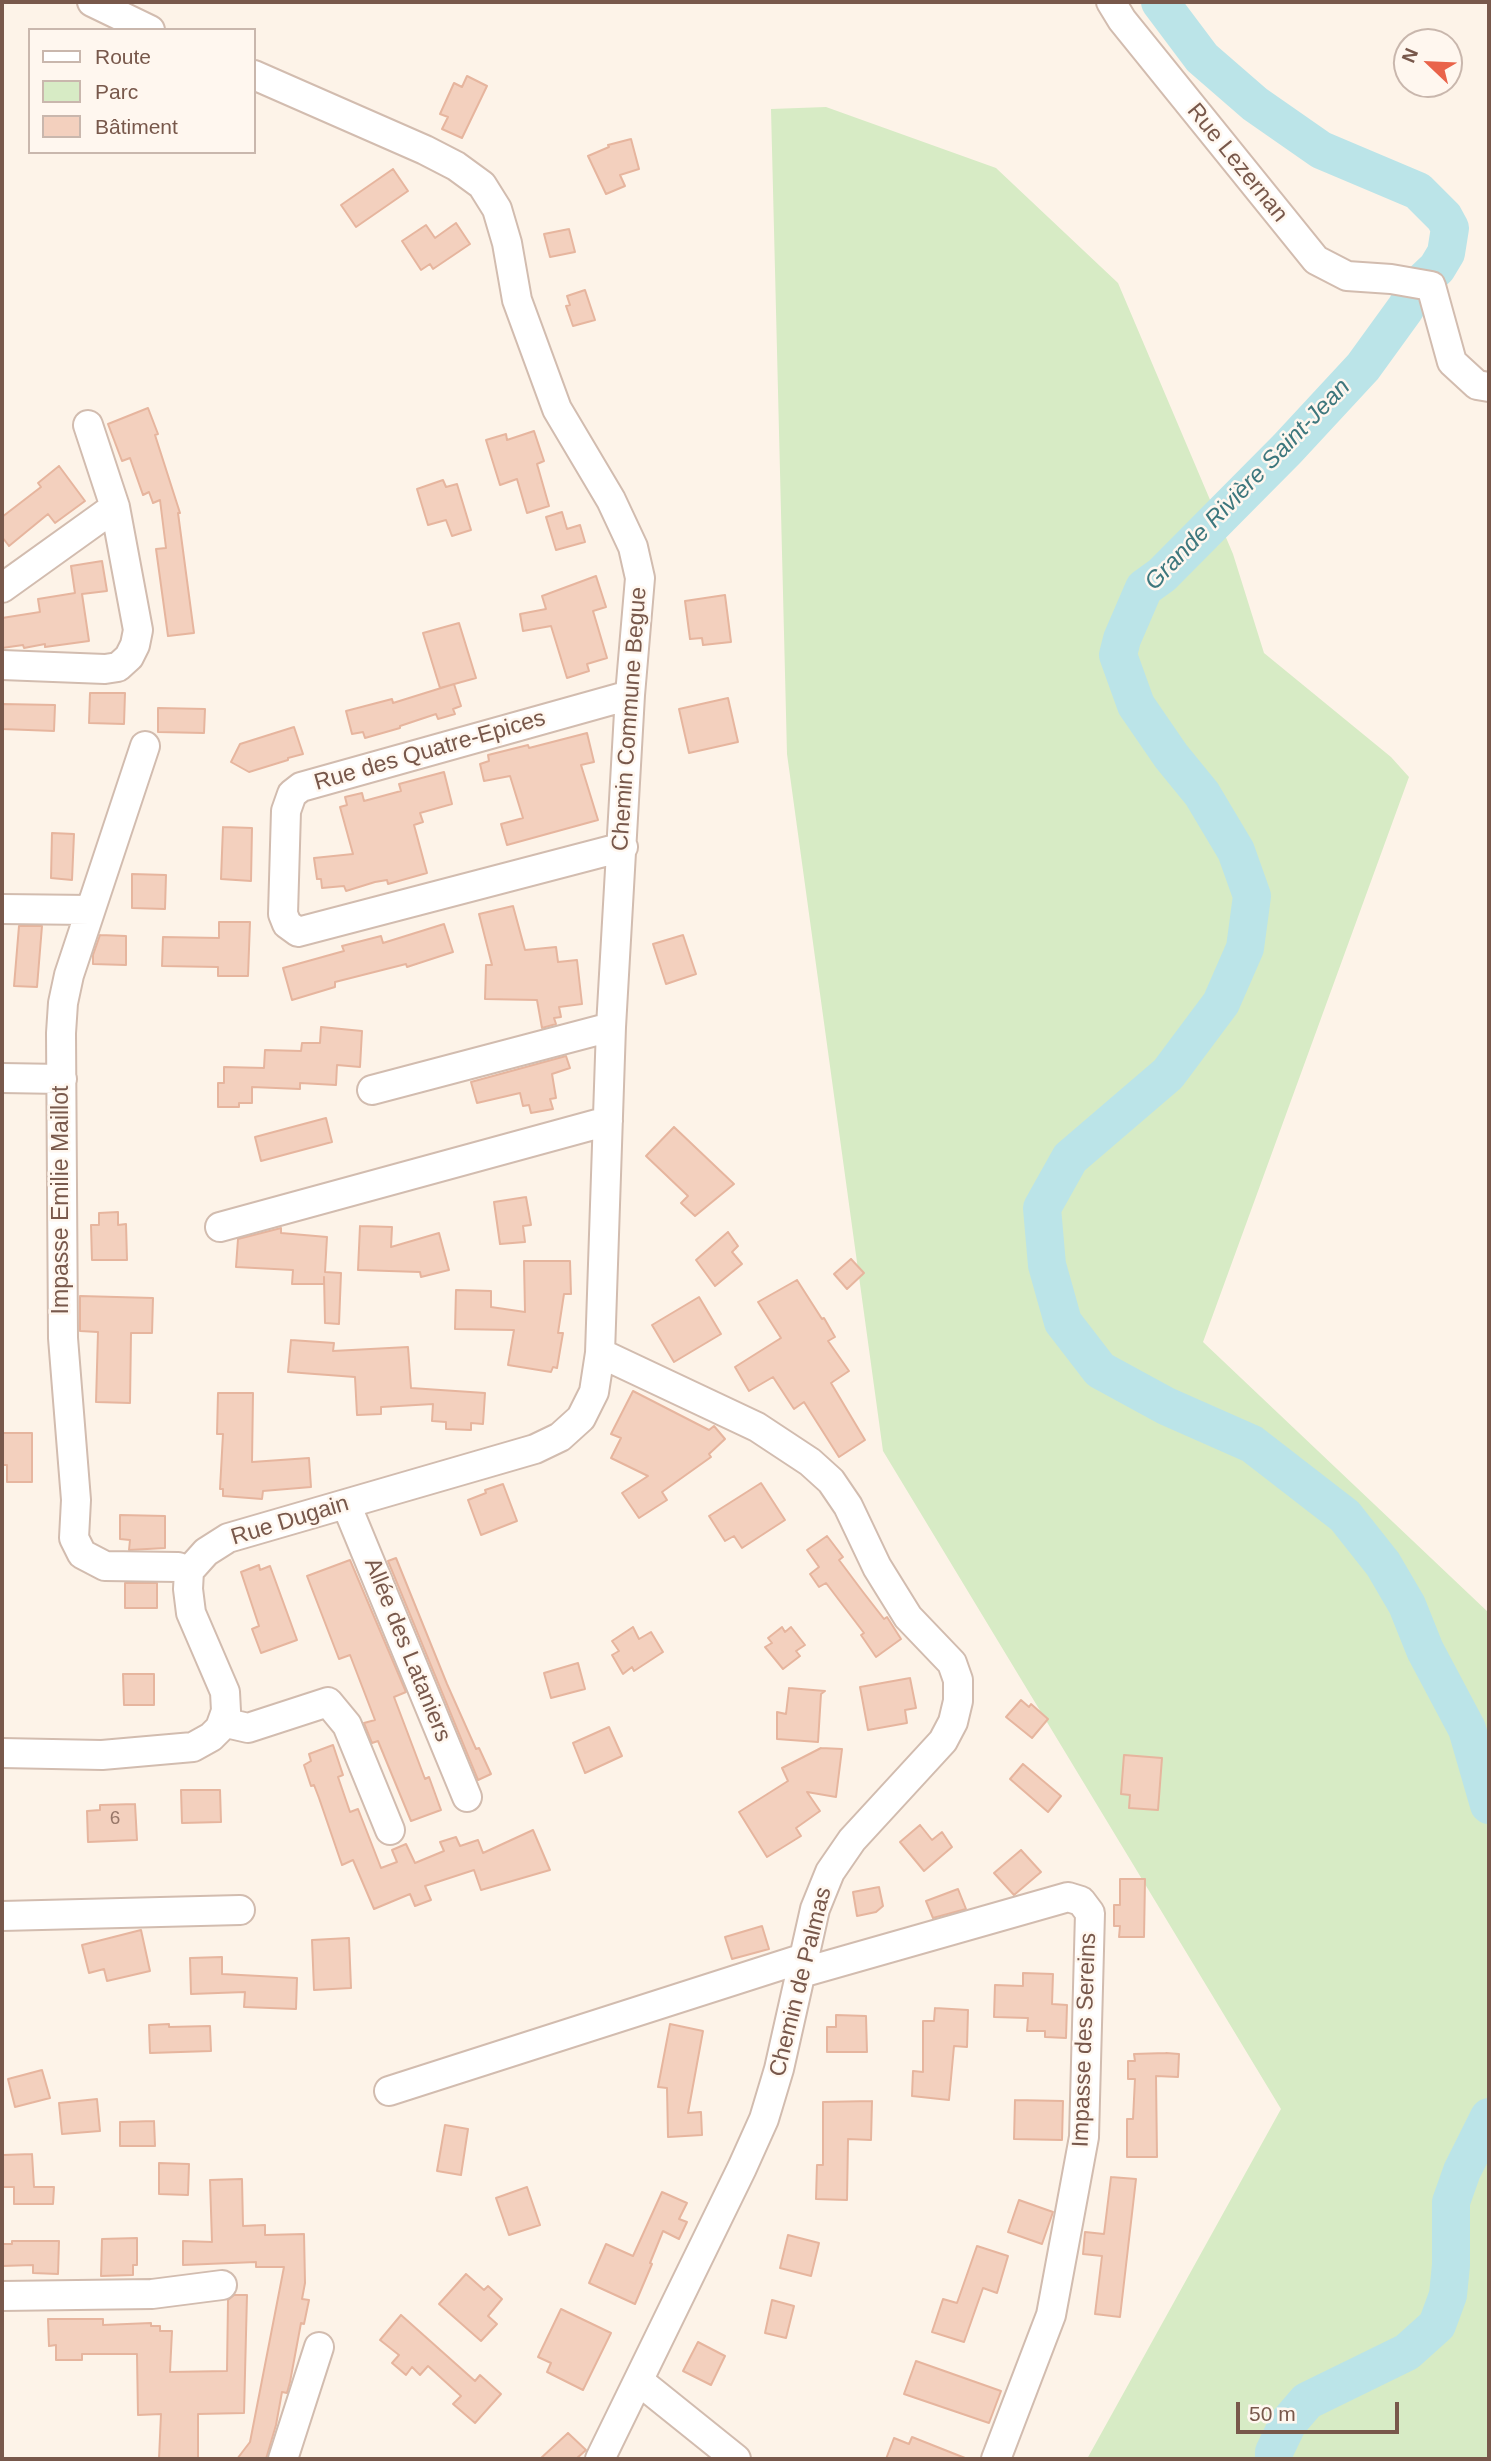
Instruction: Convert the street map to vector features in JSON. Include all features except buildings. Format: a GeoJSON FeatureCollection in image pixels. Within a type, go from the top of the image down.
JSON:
{"type":"FeatureCollection","features":[{"type":"Feature","properties":{"kind":"street"},"geometry":{"type":"LineString","coordinates":[[92,2],[146,28]]}},
{"type":"Feature","properties":{"kind":"street","name":"Rue Lezernan"},"geometry":{"type":"LineString","coordinates":[[1111,2],[1122,20],[1316,260],[1347,276],[1391,279],[1431,286],[1452,362],[1477,385],[1489,387]]}},
{"type":"Feature","properties":{"kind":"street","name":"Chemin Commune Begue"},"geometry":{"type":"LineString","coordinates":[[256,76],[425,150],[456,166],[482,186],[497,209],[507,243],[517,300],[537,361],[557,409],[611,500],[633,547],[640,578],[630,695],[611,1027],[600,1353]]}},
{"type":"Feature","properties":{"kind":"street"},"geometry":{"type":"LineString","coordinates":[[2,664],[105,669],[118,667],[135,645],[138,630],[115,507],[88,425]]}},
{"type":"Feature","properties":{"kind":"street"},"geometry":{"type":"LineString","coordinates":[[2,588],[115,507]]}},
{"type":"Feature","properties":{"kind":"street","name":"Rue des Quatre-Epices"},"geometry":{"type":"LineString","coordinates":[[622,847],[298,932],[287,924],[283,914],[286,811],[292,794],[301,787],[630,695]]}},
{"type":"Feature","properties":{"kind":"street","name":"Impasse Emilie Maillot"},"geometry":{"type":"LineString","coordinates":[[145,746],[69,975],[63,1003],[63,1338],[76,1500],[74,1538],[82,1555],[105,1566],[178,1567],[189,1571]]}},
{"type":"Feature","properties":{"kind":"street"},"geometry":{"type":"LineString","coordinates":[[2,909],[90,910]]}},
{"type":"Feature","properties":{"kind":"street"},"geometry":{"type":"LineString","coordinates":[[372,1090],[611,1027]]}},
{"type":"Feature","properties":{"kind":"street"},"geometry":{"type":"LineString","coordinates":[[2,1078],[62,1079]]}},
{"type":"Feature","properties":{"kind":"street"},"geometry":{"type":"LineString","coordinates":[[220,1227],[608,1121]]}},
{"type":"Feature","properties":{"kind":"street","name":"Rue Dugain"},"geometry":{"type":"LineString","coordinates":[[189,1571],[206,1552],[228,1538],[535,1449],[560,1437],[581,1418],[594,1392],[600,1353]]}},
{"type":"Feature","properties":{"kind":"street","name":"Chemin de Palmas"},"geometry":{"type":"LineString","coordinates":[[600,1353],[757,1427],[817,1468],[831,1481],[848,1506],[877,1567],[908,1617],[952,1663],[958,1680],[958,1701],[953,1722],[943,1741],[852,1840],[830,1872],[815,1909],[779,2069],[764,2119],[600,2459]]}},
{"type":"Feature","properties":{"kind":"street","name":"Allée des Lataniers"},"geometry":{"type":"LineString","coordinates":[[346,1504],[467,1797]]}},
{"type":"Feature","properties":{"kind":"street"},"geometry":{"type":"LineString","coordinates":[[2,1753],[102,1755],[193,1747],[211,1737],[220,1728],[226,1711],[225,1692],[191,1613],[189,1571]]}},
{"type":"Feature","properties":{"kind":"street"},"geometry":{"type":"LineString","coordinates":[[222,1722],[248,1728],[328,1702],[347,1725],[390,1830]]}},
{"type":"Feature","properties":{"kind":"street","name":"Impasse des Sereins"},"geometry":{"type":"LineString","coordinates":[[803,1965],[1068,1897],[1081,1900],[1090,1913],[1084,2137],[1051,2315],[996,2459]]}},
{"type":"Feature","properties":{"kind":"street"},"geometry":{"type":"LineString","coordinates":[[2,1916],[240,1910]]}},
{"type":"Feature","properties":{"kind":"street"},"geometry":{"type":"LineString","coordinates":[[388,2091],[803,1965]]}},
{"type":"Feature","properties":{"kind":"street"},"geometry":{"type":"LineString","coordinates":[[2,2296],[152,2294],[222,2284]]}},
{"type":"Feature","properties":{"kind":"street"},"geometry":{"type":"LineString","coordinates":[[283,2459],[319,2347]]}},
{"type":"Feature","properties":{"kind":"street"},"geometry":{"type":"LineString","coordinates":[[639,2381],[736,2459]]}},
{"type":"Feature","properties":{"kind":"green space"},"geometry":{"type":"Polygon","coordinates":[[[826,107],[996,168],[1118,283],[1233,554],[1264,653],[1391,757],[1409,777],[1203,1342],[1489,1613],[1489,2459],[1087,2459],[1281,2109],[883,1451],[787,754],[771,109],[826,107]]]}},
{"type":"Feature","properties":{"kind":"waterway","name":"Grande Rivière Saint-Jean"},"geometry":{"type":"LineString","coordinates":[[1160,2],[1202,58],[1255,104],[1321,150],[1418,191],[1444,217],[1450,228],[1446,253],[1437,268],[1419,285],[1363,367],[1287,449],[1162,575],[1144,588],[1122,639],[1118,655],[1136,705],[1171,756],[1202,794],[1236,851],[1252,896],[1245,948],[1221,1003],[1168,1074],[1070,1158],[1042,1208],[1047,1265],[1063,1322],[1100,1370],[1166,1406],[1252,1444],[1345,1516],[1383,1564],[1407,1605],[1425,1650],[1467,1729],[1489,1805]]}},
{"type":"Feature","properties":{"kind":"waterway","name":"Grande Rivière Saint-Jean"},"geometry":{"type":"LineString","coordinates":[[1274,2459],[1274,2452],[1288,2423],[1307,2401],[1407,2352],[1437,2325],[1448,2295],[1451,2202],[1462,2171],[1489,2117]]}}]}
